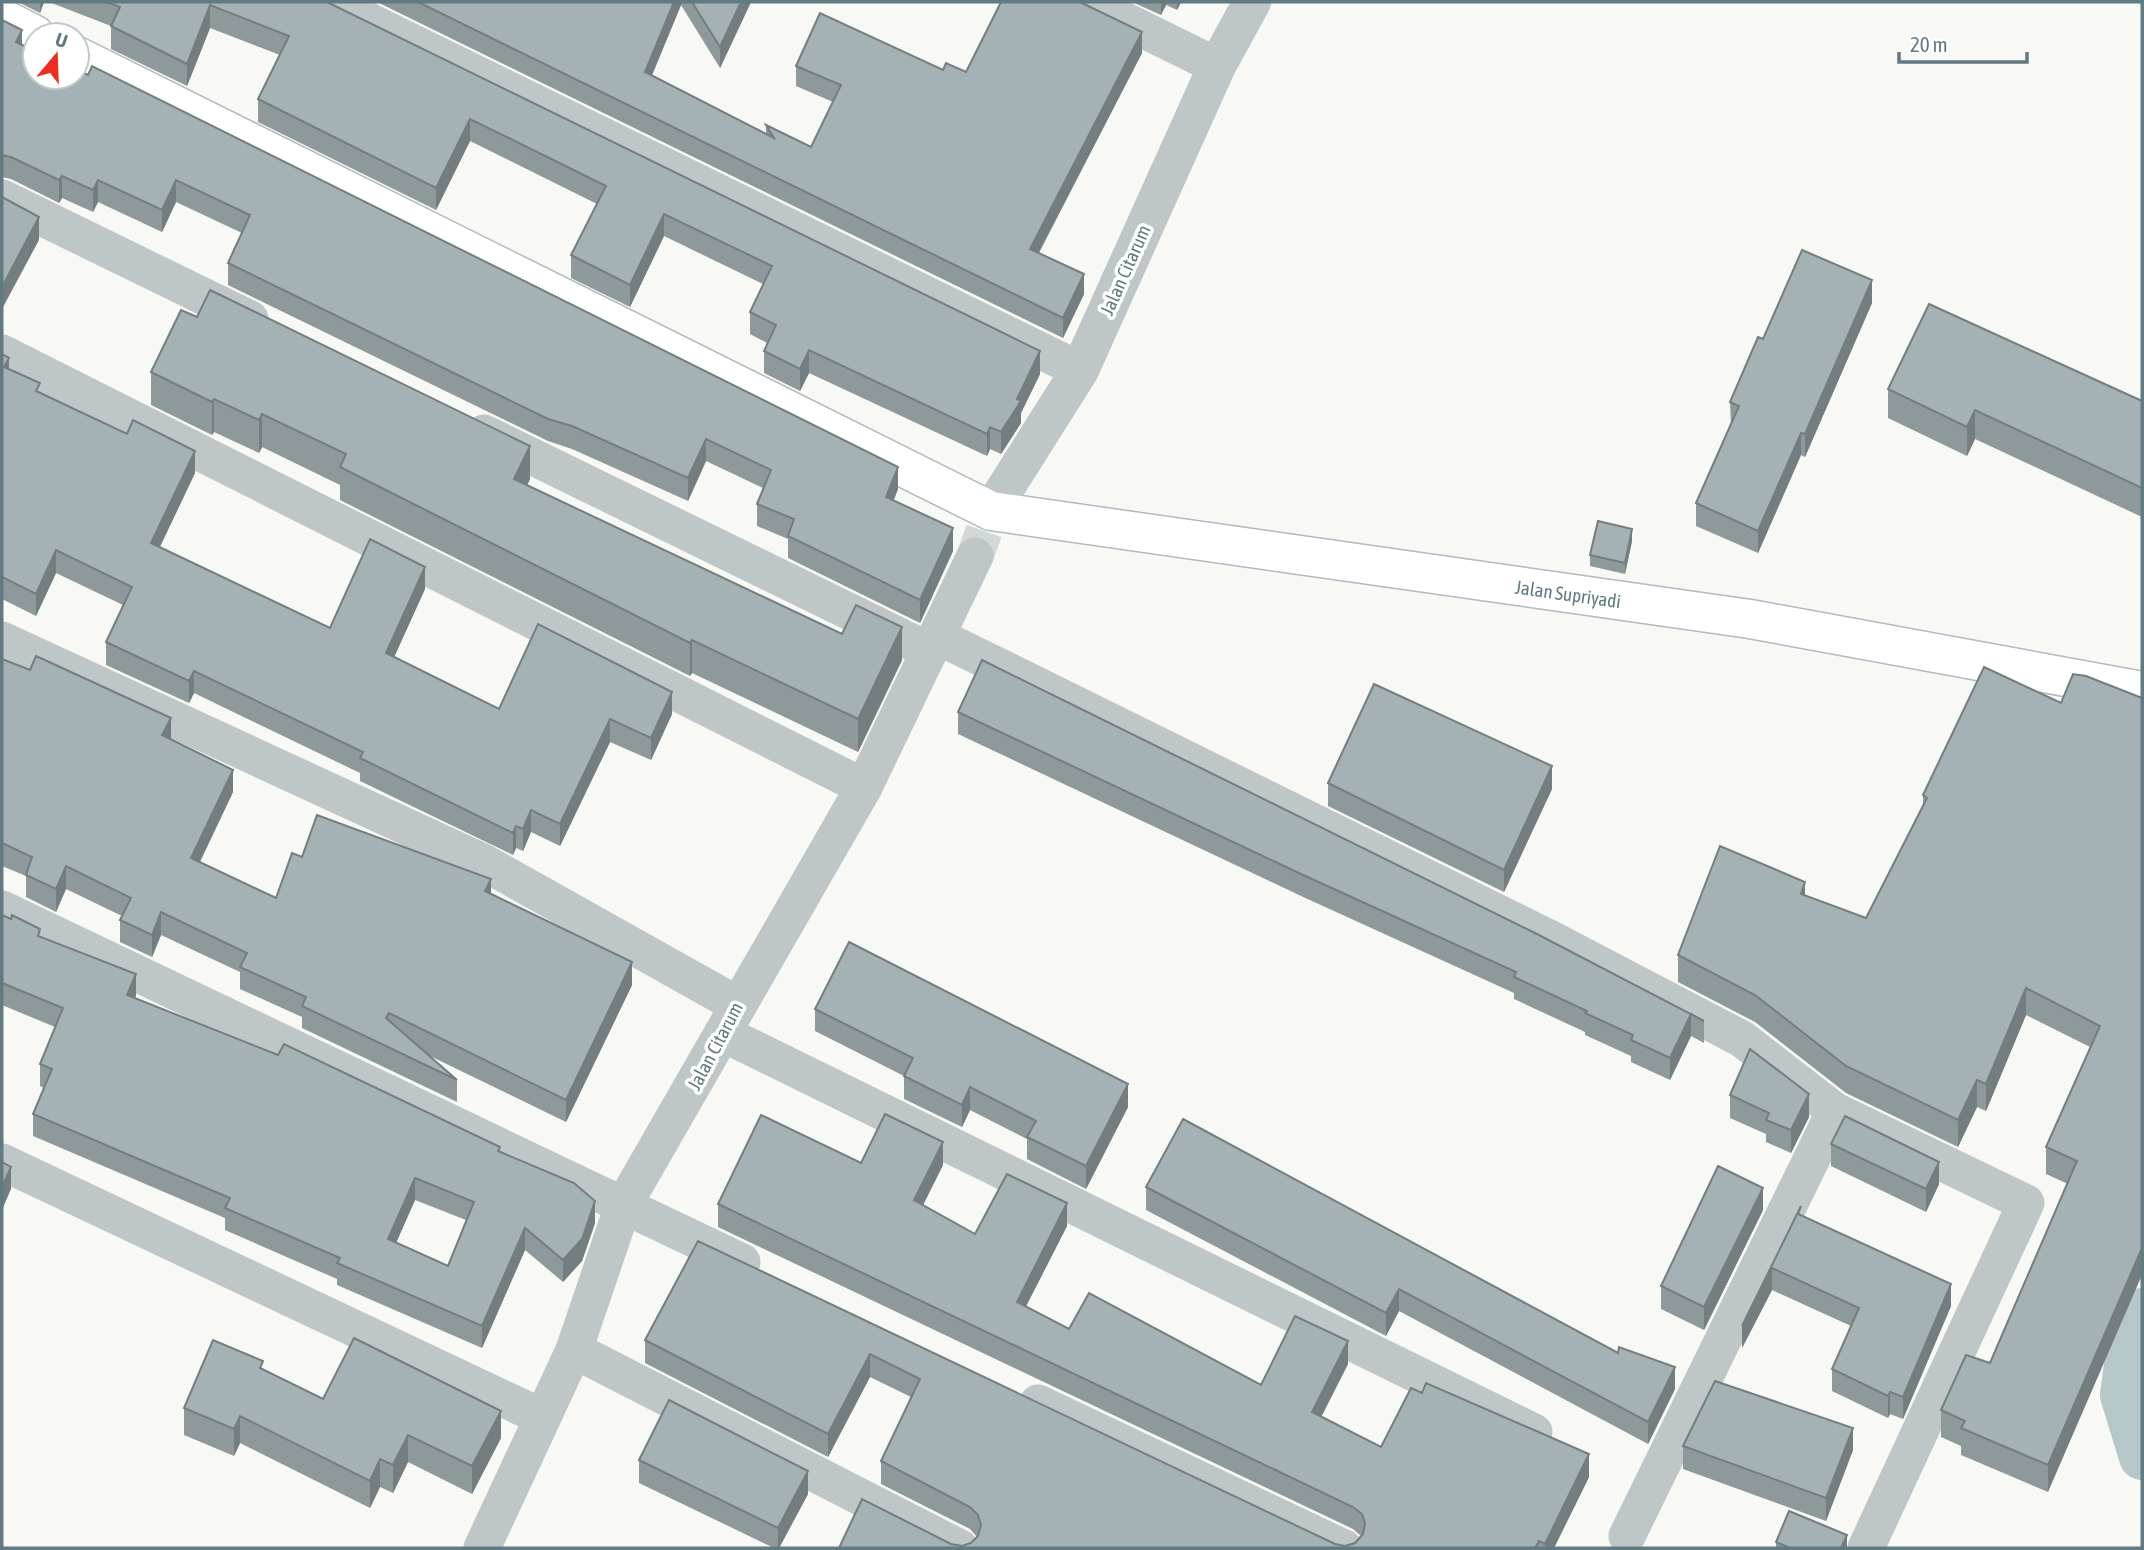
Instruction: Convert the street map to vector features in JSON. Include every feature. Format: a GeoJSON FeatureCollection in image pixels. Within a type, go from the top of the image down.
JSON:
{"type":"FeatureCollection","features":[{"type":"Feature","properties":{"kind":"main road"},"geometry":{"type":"LineString","coordinates":[[2,18],[21,28]]}},
{"type":"Feature","properties":{"kind":"main road","name":"Jalan Supriyadi"},"geometry":{"type":"LineString","coordinates":[[91,63],[984,533],[1751,619],[2142,691]]}},
{"type":"Feature","properties":{"kind":"street"},"geometry":{"type":"LineString","coordinates":[[330,2],[1080,370]]}},
{"type":"Feature","properties":{"kind":"street"},"geometry":{"type":"LineString","coordinates":[[1087,2],[1217,66]]}},
{"type":"Feature","properties":{"kind":"street","name":"Jalan Citarum"},"geometry":{"type":"LineString","coordinates":[[482,1548],[574,1350],[623,1206],[864,787],[984,533],[1080,370],[1217,66],[1252,2]]}},
{"type":"Feature","properties":{"kind":"street"},"geometry":{"type":"LineString","coordinates":[[2,198],[278,332]]}},
{"type":"Feature","properties":{"kind":"street"},"geometry":{"type":"LineString","coordinates":[[2,353],[864,787]]}},
{"type":"Feature","properties":{"kind":"street"},"geometry":{"type":"LineString","coordinates":[[453,418],[933,643],[1547,937],[1729,1033],[1835,1111],[2026,1203],[1866,1548]]}},
{"type":"Feature","properties":{"kind":"street"},"geometry":{"type":"LineString","coordinates":[[2,640],[483,862],[730,1019],[1534,1432]]}},
{"type":"Feature","properties":{"kind":"street"},"geometry":{"type":"LineString","coordinates":[[2,909],[775,1278]]}},
{"type":"Feature","properties":{"kind":"street"},"geometry":{"type":"LineString","coordinates":[[1628,1536],[1835,1111]]}},
{"type":"Feature","properties":{"kind":"street"},"geometry":{"type":"LineString","coordinates":[[2,1162],[542,1417]]}},
{"type":"Feature","properties":{"kind":"street"},"geometry":{"type":"LineString","coordinates":[[574,1350],[960,1548]]}},
{"type":"Feature","properties":{"kind":"street"},"geometry":{"type":"LineString","coordinates":[[1002,1386],[1344,1548]]}},
{"type":"Feature","properties":{"kind":"building"},"geometry":{"type":"Polygon","coordinates":[[[107,2],[327,2],[1040,351],[1017,399],[1021,401],[1001,432],[990,427],[987,434],[809,350],[800,369],[764,351],[776,325],[750,312],[772,266],[664,214],[630,285],[571,255],[606,186],[470,119],[436,188],[258,99],[289,36],[210,5],[187,64],[111,26],[120,7],[107,2]]]}},
{"type":"Feature","properties":{"kind":"building"},"geometry":{"type":"Polygon","coordinates":[[[418,2],[674,2],[645,72],[774,138],[766,125],[811,147],[841,85],[796,66],[820,13],[943,70],[946,63],[966,72],[1001,2],[1080,2],[1142,32],[1030,249],[1084,274],[1063,318],[418,2]]]}},
{"type":"Feature","properties":{"kind":"building"},"geometry":{"type":"Polygon","coordinates":[[[692,2],[741,2],[720,47],[692,2]]]}},
{"type":"Feature","properties":{"kind":"building"},"geometry":{"type":"Polygon","coordinates":[[[2,20],[21,30],[16,42],[21,44],[21,91],[91,91],[92,66],[898,467],[886,497],[953,528],[920,600],[788,536],[794,519],[757,504],[771,470],[706,439],[688,478],[572,426],[548,419],[228,263],[250,215],[176,180],[162,210],[98,180],[93,190],[62,176],[59,180],[2,155],[2,20]]]}},
{"type":"Feature","properties":{"kind":"building"},"geometry":{"type":"Polygon","coordinates":[[[2,197],[39,217],[2,287],[2,197]]]}},
{"type":"Feature","properties":{"kind":"building"},"geometry":{"type":"Polygon","coordinates":[[[1802,250],[1872,280],[1805,434],[1801,433],[1758,531],[1696,503],[1739,406],[1730,402],[1758,337],[1763,339],[1802,250]]]}},
{"type":"Feature","properties":{"kind":"building"},"geometry":{"type":"Polygon","coordinates":[[[210,290],[530,446],[514,479],[842,634],[856,605],[902,627],[858,719],[692,640],[690,643],[340,467],[346,454],[262,414],[259,420],[214,399],[212,402],[151,372],[181,310],[197,317],[210,290]]]}},
{"type":"Feature","properties":{"kind":"building"},"geometry":{"type":"Polygon","coordinates":[[[1929,304],[2142,401],[2142,488],[1975,410],[1967,427],[1888,389],[1929,304]]]}},
{"type":"Feature","properties":{"kind":"building"},"geometry":{"type":"Polygon","coordinates":[[[2,354],[9,358],[4,367],[40,383],[36,391],[127,434],[133,420],[195,451],[151,543],[330,628],[370,539],[425,567],[386,653],[499,709],[538,624],[672,692],[651,738],[610,719],[560,824],[531,810],[523,829],[516,826],[513,833],[360,758],[363,752],[194,671],[189,681],[106,642],[132,587],[56,550],[36,594],[2,577],[2,354]]]}},
{"type":"Feature","properties":{"kind":"building"},"geometry":{"type":"Polygon","coordinates":[[[1598,521],[1632,529],[1625,563],[1590,555],[1598,521]]]}},
{"type":"Feature","properties":{"kind":"building"},"geometry":{"type":"Polygon","coordinates":[[[36,656],[171,718],[162,735],[233,770],[191,858],[276,898],[292,853],[302,857],[317,815],[491,879],[485,891],[632,962],[566,1100],[389,1013],[386,1018],[457,1080],[302,1006],[306,997],[240,967],[247,953],[161,912],[152,935],[120,920],[131,898],[66,866],[56,889],[26,875],[32,857],[2,843],[2,659],[30,670],[36,656]]]}},
{"type":"Feature","properties":{"kind":"building"},"geometry":{"type":"Polygon","coordinates":[[[982,660],[1537,934],[1691,1014],[1670,1058],[1631,1040],[1633,1035],[1585,1013],[1587,1011],[1514,977],[1516,972],[958,712],[982,660]]]}},
{"type":"Feature","properties":{"kind":"building"},"geometry":{"type":"Polygon","coordinates":[[[1984,667],[2061,703],[2073,674],[2086,676],[2142,698],[2142,1248],[2048,1465],[1961,1428],[1965,1421],[1941,1410],[1966,1355],[1990,1363],[2077,1161],[2046,1147],[2100,1026],[2026,988],[1986,1084],[1977,1080],[1958,1120],[1846,1066],[1755,995],[1678,955],[1720,846],[1805,882],[1801,894],[1866,918],[1927,798],[1923,795],[1984,667]]]}},
{"type":"Feature","properties":{"kind":"building"},"geometry":{"type":"Polygon","coordinates":[[[1374,684],[1552,766],[1504,870],[1328,783],[1374,684]]]}},
{"type":"Feature","properties":{"kind":"building"},"geometry":{"type":"Polygon","coordinates":[[[2,915],[11,919],[12,915],[40,929],[38,936],[136,974],[127,995],[278,1055],[284,1044],[500,1147],[498,1151],[574,1183],[595,1201],[582,1239],[563,1260],[525,1228],[482,1326],[337,1263],[340,1258],[225,1208],[230,1198],[33,1114],[52,1069],[40,1064],[63,1008],[2,983],[2,915]],[[415,1178],[388,1239],[448,1266],[474,1202],[415,1178]]]}},
{"type":"Feature","properties":{"kind":"building"},"geometry":{"type":"Polygon","coordinates":[[[849,942],[1128,1084],[1086,1166],[1027,1137],[1036,1121],[970,1087],[962,1105],[904,1076],[913,1058],[815,1009],[849,942]]]}},
{"type":"Feature","properties":{"kind":"building"},"geometry":{"type":"Polygon","coordinates":[[[1750,1049],[1809,1094],[1791,1130],[1766,1120],[1769,1113],[1730,1095],[1750,1049]]]}},
{"type":"Feature","properties":{"kind":"building"},"geometry":{"type":"Polygon","coordinates":[[[885,1114],[943,1142],[914,1200],[975,1234],[1007,1174],[1067,1203],[1017,1302],[1069,1329],[1089,1293],[1261,1385],[1295,1316],[1348,1341],[1312,1412],[1381,1447],[1411,1388],[1422,1393],[1426,1383],[1589,1454],[1545,1544],[1539,1541],[1535,1548],[839,1548],[862,1499],[951,1544],[962,1546],[971,1543],[978,1536],[981,1525],[978,1515],[970,1507],[881,1461],[920,1379],[870,1354],[828,1434],[645,1340],[698,1241],[1335,1544],[1345,1546],[1355,1543],[1363,1534],[1365,1523],[1362,1514],[1353,1507],[718,1204],[761,1115],[861,1163],[885,1114]]]}},
{"type":"Feature","properties":{"kind":"building"},"geometry":{"type":"Polygon","coordinates":[[[1845,1116],[1939,1162],[1926,1189],[1831,1144],[1845,1116]]]}},
{"type":"Feature","properties":{"kind":"building"},"geometry":{"type":"Polygon","coordinates":[[[1183,1119],[1618,1353],[1619,1347],[1675,1367],[1648,1422],[1399,1289],[1386,1313],[1146,1187],[1183,1119]]]}},
{"type":"Feature","properties":{"kind":"building"},"geometry":{"type":"Polygon","coordinates":[[[2,1162],[11,1167],[2,1187],[2,1162]]]}},
{"type":"Feature","properties":{"kind":"building"},"geometry":{"type":"Polygon","coordinates":[[[1718,1166],[1763,1188],[1704,1307],[1661,1286],[1718,1166]]]}},
{"type":"Feature","properties":{"kind":"building"},"geometry":{"type":"Polygon","coordinates":[[[1801,1206],[1798,1214],[1951,1284],[1903,1397],[1890,1392],[1888,1396],[1832,1369],[1859,1308],[1772,1268],[1742,1326],[1801,1206]]]}},
{"type":"Feature","properties":{"kind":"building"},"geometry":{"type":"Polygon","coordinates":[[[354,1338],[501,1411],[472,1466],[408,1435],[393,1465],[380,1459],[370,1481],[240,1416],[234,1429],[184,1408],[213,1340],[263,1361],[260,1368],[323,1399],[354,1338]]]}},
{"type":"Feature","properties":{"kind":"building"},"geometry":{"type":"Polygon","coordinates":[[[1715,1381],[1853,1428],[1826,1498],[1683,1446],[1715,1381]]]}},
{"type":"Feature","properties":{"kind":"building"},"geometry":{"type":"Polygon","coordinates":[[[669,1400],[808,1471],[778,1528],[639,1460],[669,1400]]]}},
{"type":"Feature","properties":{"kind":"building"},"geometry":{"type":"Polygon","coordinates":[[[1789,1511],[1847,1535],[1841,1548],[1790,1548],[1776,1542],[1789,1511]]]}},
{"type":"Feature","properties":{"kind":"waterway"},"geometry":{"type":"LineString","coordinates":[[2142,1311],[2129,1350],[2123,1395],[2142,1457]]}},
{"type":"Feature","properties":{"kind":"tunnel"},"geometry":{"type":"LineString","coordinates":[[975,556],[984,531]]}}]}
